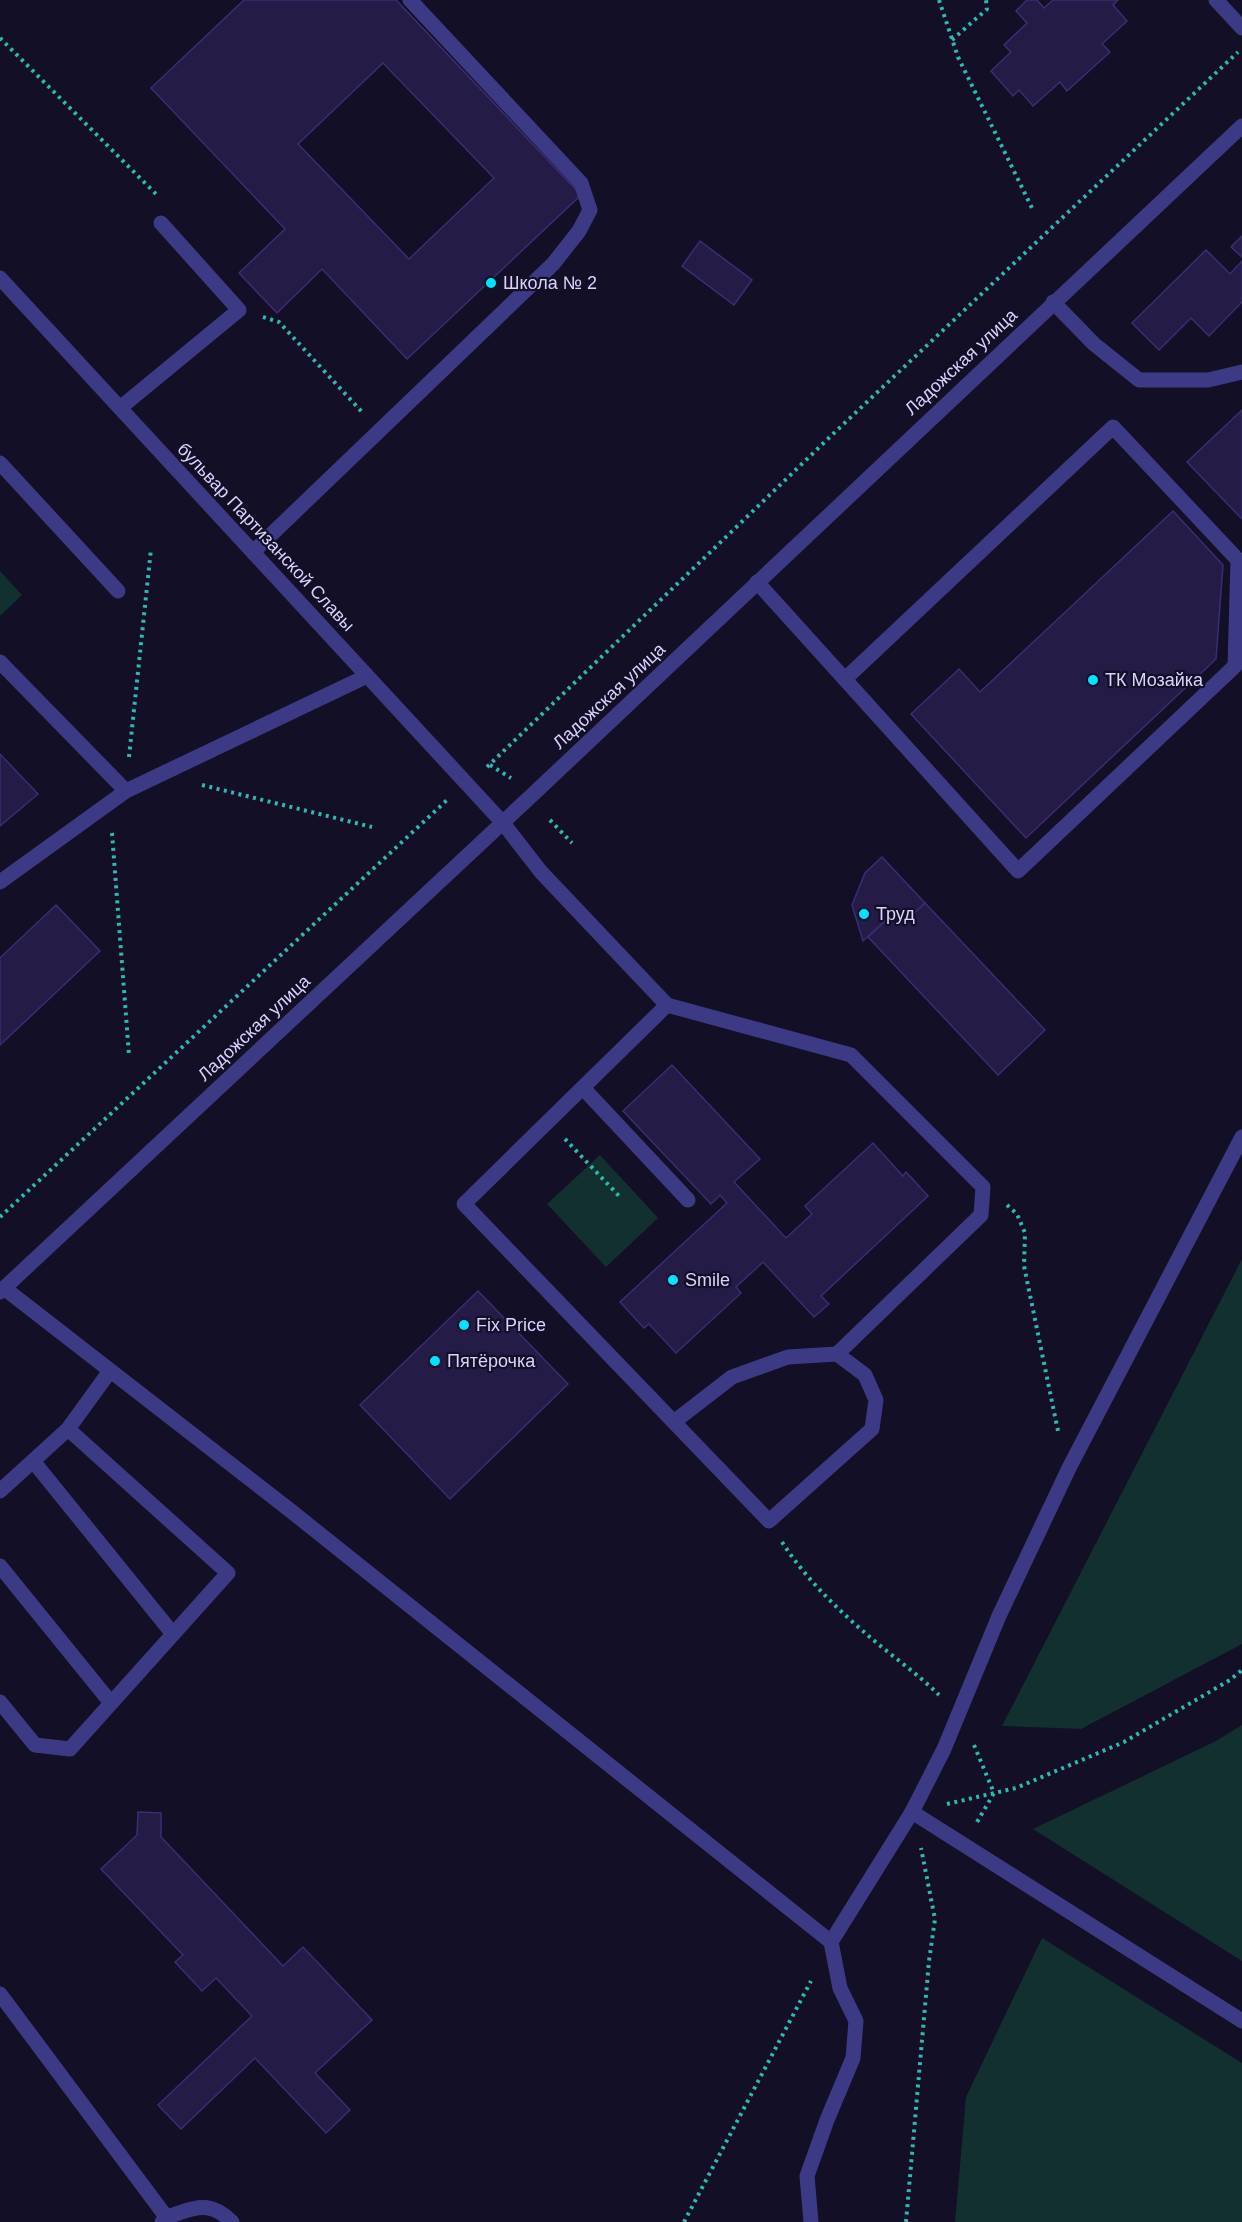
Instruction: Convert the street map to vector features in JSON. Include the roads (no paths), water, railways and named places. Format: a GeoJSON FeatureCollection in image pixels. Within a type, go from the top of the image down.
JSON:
{"type":"FeatureCollection","features":[{"type":"Feature","properties":{"kind":"street"},"geometry":{"type":"LineString","coordinates":[[253,552],[553,264],[579,231],[590,210],[581,183],[410,0]]}},
{"type":"Feature","properties":{"kind":"street"},"geometry":{"type":"LineString","coordinates":[[1216,0],[1242,28]]}},
{"type":"Feature","properties":{"kind":"street","name":"Ладожская улица"},"geometry":{"type":"LineString","coordinates":[[2,1290],[503,823],[1242,126]]}},
{"type":"Feature","properties":{"kind":"street"},"geometry":{"type":"LineString","coordinates":[[120,408],[238,310],[161,223]]}},
{"type":"Feature","properties":{"kind":"street","name":"бульвар Партизанской Славы"},"geometry":{"type":"LineString","coordinates":[[0,278],[466,782],[503,823],[541,872],[667,1005]]}},
{"type":"Feature","properties":{"kind":"street"},"geometry":{"type":"LineString","coordinates":[[1053,302],[1094,344],[1139,380],[1208,380],[1242,372]]}},
{"type":"Feature","properties":{"kind":"street"},"geometry":{"type":"LineString","coordinates":[[757,582],[1018,871],[1235,666],[1238,560],[1113,427],[845,679]]}},
{"type":"Feature","properties":{"kind":"street"},"geometry":{"type":"LineString","coordinates":[[0,463],[118,591]]}},
{"type":"Feature","properties":{"kind":"street"},"geometry":{"type":"LineString","coordinates":[[0,662],[126,791]]}},
{"type":"Feature","properties":{"kind":"street"},"geometry":{"type":"LineString","coordinates":[[0,882],[126,791],[368,676]]}},
{"type":"Feature","properties":{"kind":"street"},"geometry":{"type":"LineString","coordinates":[[675,1421],[732,1377],[788,1357],[837,1354],[865,1375],[876,1400],[872,1429],[769,1521],[464,1204],[667,1005],[851,1055],[983,1187],[981,1215],[837,1354]]}},
{"type":"Feature","properties":{"kind":"street"},"geometry":{"type":"LineString","coordinates":[[583,1088],[688,1200]]}},
{"type":"Feature","properties":{"kind":"street"},"geometry":{"type":"LineString","coordinates":[[831,1942],[912,1812],[944,1749],[999,1616],[1069,1468],[1242,1137]]}},
{"type":"Feature","properties":{"kind":"street"},"geometry":{"type":"LineString","coordinates":[[2,1290],[300,1519],[831,1942],[840,1988],[856,2021],[853,2058],[807,2176],[811,2222]]}},
{"type":"Feature","properties":{"kind":"street"},"geometry":{"type":"LineString","coordinates":[[0,1491],[68,1430],[110,1371]]}},
{"type":"Feature","properties":{"kind":"street"},"geometry":{"type":"LineString","coordinates":[[0,1702],[35,1745],[70,1749],[228,1573],[68,1430]]}},
{"type":"Feature","properties":{"kind":"street"},"geometry":{"type":"LineString","coordinates":[[33,1461],[173,1634]]}},
{"type":"Feature","properties":{"kind":"street"},"geometry":{"type":"LineString","coordinates":[[0,1566],[111,1703]]}},
{"type":"Feature","properties":{"kind":"street"},"geometry":{"type":"LineString","coordinates":[[912,1812],[1242,2021]]}},
{"type":"Feature","properties":{"kind":"street"},"geometry":{"type":"LineString","coordinates":[[0,1994],[164,2220],[200,2206],[223,2212],[232,2222]]}},
{"type":"Feature","properties":{"kind":"place","name":"Школа № 2"},"geometry":{"type":"Point","coordinates":[491,283]}},
{"type":"Feature","properties":{"kind":"place","name":"ТК Мозайка"},"geometry":{"type":"Point","coordinates":[1093,680]}},
{"type":"Feature","properties":{"kind":"place","name":"Труд"},"geometry":{"type":"Point","coordinates":[864,914]}},
{"type":"Feature","properties":{"kind":"place","name":"Smile"},"geometry":{"type":"Point","coordinates":[673,1280]}},
{"type":"Feature","properties":{"kind":"place","name":"Fix Price"},"geometry":{"type":"Point","coordinates":[464,1325]}},
{"type":"Feature","properties":{"kind":"place","name":"Пятёрочка"},"geometry":{"type":"Point","coordinates":[435,1361]}}]}
